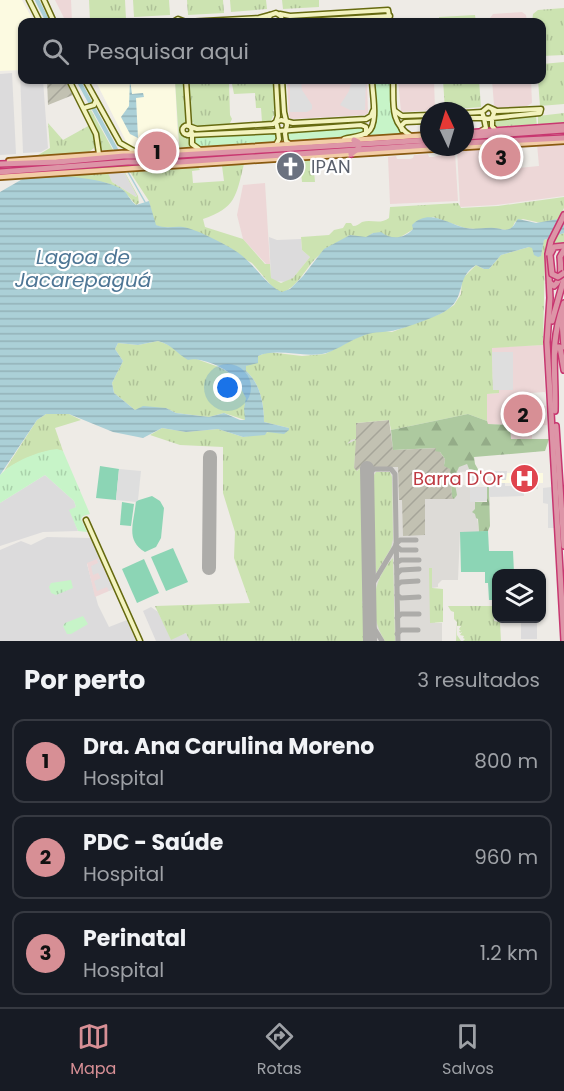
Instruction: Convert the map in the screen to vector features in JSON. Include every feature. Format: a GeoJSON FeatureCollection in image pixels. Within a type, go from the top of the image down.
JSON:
{"type":"FeatureCollection","features":[{"type":"Feature","properties":{"kind":"highway"},"geometry":{"type":"LineString","coordinates":[[474,133],[546,127],[564,128]]}},
{"type":"Feature","properties":{"kind":"highway"},"geometry":{"type":"LineString","coordinates":[[516,143],[530,132],[546,127]]}},
{"type":"Feature","properties":{"kind":"highway"},"geometry":{"type":"LineString","coordinates":[[530,132],[564,128]]}},
{"type":"Feature","properties":{"kind":"highway"},"geometry":{"type":"LineString","coordinates":[[516,129],[532,141],[564,139]]}},
{"type":"Feature","properties":{"kind":"highway"},"geometry":{"type":"LineString","coordinates":[[530,132],[532,141]]}},
{"type":"Feature","properties":{"kind":"highway"},"geometry":{"type":"LineString","coordinates":[[474,135],[523,136]]}},
{"type":"Feature","properties":{"kind":"highway"},"geometry":{"type":"LineString","coordinates":[[474,144],[523,136]]}},
{"type":"Feature","properties":{"kind":"highway"},"geometry":{"type":"LineString","coordinates":[[369,148],[370,140],[394,138]]}},
{"type":"Feature","properties":{"kind":"highway"},"geometry":{"type":"LineString","coordinates":[[369,148],[420,138]]}},
{"type":"Feature","properties":{"kind":"highway"},"geometry":{"type":"LineString","coordinates":[[354,140],[359,147]]}},
{"type":"Feature","properties":{"kind":"highway"},"geometry":{"type":"LineString","coordinates":[[256,147],[369,148],[420,145]]}},
{"type":"Feature","properties":{"kind":"highway"},"geometry":{"type":"LineString","coordinates":[[136,154],[176,155],[316,146]]}},
{"type":"Feature","properties":{"kind":"highway"},"geometry":{"type":"LineString","coordinates":[[0,172],[115,160],[218,161],[359,147]]}},
{"type":"Feature","properties":{"kind":"highway"},"geometry":{"type":"LineString","coordinates":[[351,154],[359,147]]}},
{"type":"Feature","properties":{"kind":"highway"},"geometry":{"type":"LineString","coordinates":[[217,152],[224,148]]}},
{"type":"Feature","properties":{"kind":"highway"},"geometry":{"type":"LineString","coordinates":[[170,152],[176,155]]}},
{"type":"Feature","properties":{"kind":"highway"},"geometry":{"type":"LineString","coordinates":[[217,152],[218,161]]}},
{"type":"Feature","properties":{"kind":"highway"},"geometry":{"type":"LineString","coordinates":[[125,160],[136,154],[156,153]]}},
{"type":"Feature","properties":{"kind":"highway"},"geometry":{"type":"LineString","coordinates":[[290,154],[310,157]]}},
{"type":"Feature","properties":{"kind":"highway"},"geometry":{"type":"LineString","coordinates":[[176,155],[176,162]]}},
{"type":"Feature","properties":{"kind":"highway"},"geometry":{"type":"LineString","coordinates":[[78,157],[102,161]]}},
{"type":"Feature","properties":{"kind":"highway"},"geometry":{"type":"LineString","coordinates":[[0,163],[102,161]]}},
{"type":"Feature","properties":{"kind":"highway"},"geometry":{"type":"LineString","coordinates":[[169,166],[176,162]]}},
{"type":"Feature","properties":{"kind":"highway"},"geometry":{"type":"LineString","coordinates":[[50,168],[64,171]]}},
{"type":"Feature","properties":{"kind":"highway"},"geometry":{"type":"LineString","coordinates":[[564,216],[553,237],[548,254],[550,298],[547,342],[564,641]]}},
{"type":"Feature","properties":{"kind":"highway"},"geometry":{"type":"LineString","coordinates":[[564,246],[554,247],[550,255],[552,274],[558,277],[564,273]]}},
{"type":"Feature","properties":{"kind":"highway"},"geometry":{"type":"LineString","coordinates":[[548,279],[551,286],[557,285],[561,268],[560,257],[564,250]]}},
{"type":"Feature","properties":{"kind":"highway"},"geometry":{"type":"LineString","coordinates":[[549,367],[554,312],[564,279]]}},
{"type":"Feature","properties":{"kind":"highway"},"geometry":{"type":"LineString","coordinates":[[564,304],[556,323],[554,336],[555,417],[564,546]]}},
{"type":"Feature","properties":{"kind":"highway"},"geometry":{"type":"LineString","coordinates":[[564,310],[562,322],[564,344]]}},
{"type":"Feature","properties":{"kind":"highway"},"geometry":{"type":"LineString","coordinates":[[554,374],[555,351],[558,346],[562,349],[564,370]]}},
{"type":"Feature","properties":{"kind":"highway"},"geometry":{"type":"LineString","coordinates":[[555,474],[558,445]]}},
{"type":"Feature","properties":{"kind":"highway"},"geometry":{"type":"LineString","coordinates":[[560,559],[564,578]]}},
{"type":"Feature","properties":{"kind":"main road"},"geometry":{"type":"LineString","coordinates":[[156,153],[335,141],[410,139]]}},
{"type":"Feature","properties":{"kind":"main road"},"geometry":{"type":"LineString","coordinates":[[474,145],[532,141]]}},
{"type":"Feature","properties":{"kind":"main road"},"geometry":{"type":"LineString","coordinates":[[0,177],[64,171],[115,160],[169,166],[351,154],[369,148],[420,147]]}},
{"type":"Feature","properties":{"kind":"main road"},"geometry":{"type":"LineString","coordinates":[[0,163],[78,157],[102,161]]}},
{"type":"Feature","properties":{"kind":"street"},"geometry":{"type":"LineString","coordinates":[[28,0],[38,18]]}},
{"type":"Feature","properties":{"kind":"street"},"geometry":{"type":"LineString","coordinates":[[44,0],[52,18]]}},
{"type":"Feature","properties":{"kind":"street"},"geometry":{"type":"LineString","coordinates":[[260,18],[274,13],[290,16],[389,10],[390,16],[379,18]]}},
{"type":"Feature","properties":{"kind":"street"},"geometry":{"type":"LineString","coordinates":[[367,12],[368,18]]}},
{"type":"Feature","properties":{"kind":"street"},"geometry":{"type":"LineString","coordinates":[[280,14],[281,18]]}},
{"type":"Feature","properties":{"kind":"street"},"geometry":{"type":"LineString","coordinates":[[71,84],[96,134],[102,161]]}},
{"type":"Feature","properties":{"kind":"street"},"geometry":{"type":"LineString","coordinates":[[88,84],[120,143],[136,154]]}},
{"type":"Feature","properties":{"kind":"street"},"geometry":{"type":"LineString","coordinates":[[186,84],[192,141],[194,146],[200,150]]}},
{"type":"Feature","properties":{"kind":"street"},"geometry":{"type":"LineString","coordinates":[[276,84],[278,112],[276,123],[280,138],[276,145]]}},
{"type":"Feature","properties":{"kind":"street"},"geometry":{"type":"LineString","coordinates":[[282,84],[286,122],[285,140],[291,144]]}},
{"type":"Feature","properties":{"kind":"street"},"geometry":{"type":"LineString","coordinates":[[335,141],[366,134],[373,126],[372,84]]}},
{"type":"Feature","properties":{"kind":"street"},"geometry":{"type":"LineString","coordinates":[[393,84],[396,123],[410,139]]}},
{"type":"Feature","properties":{"kind":"street"},"geometry":{"type":"LineString","coordinates":[[83,107],[92,106],[96,99]]}},
{"type":"Feature","properties":{"kind":"street"},"geometry":{"type":"LineString","coordinates":[[474,112],[482,112],[486,108],[500,111],[540,108],[541,111],[537,114],[488,119],[474,118]]}},
{"type":"Feature","properties":{"kind":"street"},"geometry":{"type":"LineString","coordinates":[[492,109],[494,113],[492,126],[496,131]]}},
{"type":"Feature","properties":{"kind":"street"},"geometry":{"type":"LineString","coordinates":[[394,110],[402,116],[420,115]]}},
{"type":"Feature","properties":{"kind":"street"},"geometry":{"type":"LineString","coordinates":[[190,131],[269,125],[281,120],[293,123],[366,119],[374,111]]}},
{"type":"Feature","properties":{"kind":"street"},"geometry":{"type":"LineString","coordinates":[[278,112],[284,112]]}},
{"type":"Feature","properties":{"kind":"street"},"geometry":{"type":"LineString","coordinates":[[480,132],[486,128],[482,112]]}},
{"type":"Feature","properties":{"kind":"street"},"geometry":{"type":"LineString","coordinates":[[402,131],[401,126],[405,122],[420,121]]}},
{"type":"Feature","properties":{"kind":"street"},"geometry":{"type":"LineString","coordinates":[[190,131],[200,134],[361,125],[366,127],[366,134]]}},
{"type":"Feature","properties":{"kind":"street"},"geometry":{"type":"LineString","coordinates":[[192,141],[200,134]]}},
{"type":"Feature","properties":{"kind":"street"},"geometry":{"type":"LineString","coordinates":[[85,157],[93,152],[98,143]]}},
{"type":"Feature","properties":{"kind":"street"},"geometry":{"type":"LineString","coordinates":[[86,519],[140,641]]}},
{"type":"Feature","properties":{"kind":"shaded area"},"geometry":{"type":"Polygon","coordinates":[[[0,0],[22,0],[32,18],[18,18],[18,70],[0,71],[0,0]]]}},
{"type":"Feature","properties":{"kind":"shaded area"},"geometry":{"type":"Polygon","coordinates":[[[55,0],[71,0],[72,18],[64,18],[55,0]]]}},
{"type":"Feature","properties":{"kind":"shaded area"},"geometry":{"type":"Polygon","coordinates":[[[522,12],[526,18],[490,18],[493,14],[522,12]]]}},
{"type":"Feature","properties":{"kind":"shaded area"},"geometry":{"type":"Polygon","coordinates":[[[12,73],[16,154],[0,155],[0,74],[12,73]]]}},
{"type":"Feature","properties":{"kind":"shaded area"},"geometry":{"type":"Polygon","coordinates":[[[20,84],[43,84],[48,148],[41,152],[23,153],[20,84]]]}},
{"type":"Feature","properties":{"kind":"shaded area"},"geometry":{"type":"Polygon","coordinates":[[[47,84],[67,84],[73,95],[48,105],[47,84]]]}},
{"type":"Feature","properties":{"kind":"shaded area"},"geometry":{"type":"Polygon","coordinates":[[[97,84],[175,84],[178,146],[139,150],[129,147],[97,84]]]}},
{"type":"Feature","properties":{"kind":"shaded area"},"geometry":{"type":"Polygon","coordinates":[[[287,84],[367,84],[368,113],[365,115],[291,119],[287,84]]]}},
{"type":"Feature","properties":{"kind":"shaded area"},"geometry":{"type":"Polygon","coordinates":[[[290,84],[301,84],[312,109],[307,112],[290,112],[290,84]]]}},
{"type":"Feature","properties":{"kind":"shaded area"},"geometry":{"type":"Polygon","coordinates":[[[351,84],[366,84],[365,110],[350,110],[340,105],[351,84]]]}},
{"type":"Feature","properties":{"kind":"shaded area"},"geometry":{"type":"Polygon","coordinates":[[[398,84],[434,84],[435,102],[420,102],[420,111],[401,112],[398,84]]]}},
{"type":"Feature","properties":{"kind":"shaded area"},"geometry":{"type":"Polygon","coordinates":[[[492,84],[531,84],[532,103],[527,106],[496,108],[492,84]]]}},
{"type":"Feature","properties":{"kind":"shaded area"},"geometry":{"type":"Polygon","coordinates":[[[564,142],[564,196],[460,207],[457,156],[474,156],[474,148],[494,147],[496,170],[539,166],[537,144],[564,142]]]}},
{"type":"Feature","properties":{"kind":"shaded area"},"geometry":{"type":"Polygon","coordinates":[[[414,155],[420,155],[433,157],[455,156],[458,201],[390,204],[388,157],[410,159],[414,155]]]}},
{"type":"Feature","properties":{"kind":"shaded area"},"geometry":{"type":"Polygon","coordinates":[[[123,170],[136,197],[112,182],[106,171],[123,170]]]}},
{"type":"Feature","properties":{"kind":"shaded area"},"geometry":{"type":"Polygon","coordinates":[[[265,183],[270,264],[266,264],[243,239],[237,215],[243,185],[265,183]]]}},
{"type":"Feature","properties":{"kind":"shaded area"},"geometry":{"type":"Polygon","coordinates":[[[269,237],[277,240],[301,239],[302,250],[310,257],[293,278],[286,282],[275,281],[271,278],[269,237]]]}},
{"type":"Feature","properties":{"kind":"shaded area"},"geometry":{"type":"Polygon","coordinates":[[[543,345],[545,392],[530,393],[530,406],[546,406],[547,425],[532,426],[532,439],[511,439],[510,425],[487,424],[487,394],[499,393],[493,390],[492,347],[543,345]]]}},
{"type":"Feature","properties":{"kind":"shaded area"},"geometry":{"type":"Polygon","coordinates":[[[492,352],[513,352],[513,390],[493,390],[492,352]]]}},
{"type":"Feature","properties":{"kind":"shaded area"},"geometry":{"type":"Polygon","coordinates":[[[389,420],[393,450],[437,448],[445,459],[444,464],[450,469],[454,499],[425,499],[425,535],[403,536],[398,467],[362,467],[356,471],[354,469],[356,423],[389,420]]]}},
{"type":"Feature","properties":{"kind":"shaded area"},"geometry":{"type":"Polygon","coordinates":[[[391,430],[394,450],[467,464],[473,471],[460,472],[460,477],[461,484],[470,487],[470,501],[475,501],[479,532],[460,532],[458,580],[442,580],[438,587],[432,588],[432,582],[430,582],[435,623],[442,623],[442,641],[348,641],[311,600],[342,438],[391,430]]]}},
{"type":"Feature","properties":{"kind":"shaded area"},"geometry":{"type":"Polygon","coordinates":[[[119,469],[141,471],[136,502],[116,500],[119,469]]]}},
{"type":"Feature","properties":{"kind":"shaded area"},"geometry":{"type":"Polygon","coordinates":[[[479,471],[482,473],[482,478],[476,478],[476,483],[471,484],[470,487],[466,485],[466,472],[479,471]]]}},
{"type":"Feature","properties":{"kind":"shaded area"},"geometry":{"type":"Polygon","coordinates":[[[493,471],[507,471],[506,480],[498,480],[499,483],[505,483],[505,486],[538,486],[538,489],[524,490],[524,496],[489,497],[489,487],[494,486],[493,483],[489,483],[493,471]]]}},
{"type":"Feature","properties":{"kind":"shaded area","name":"Barra D'Or"},"geometry":{"type":"Polygon","coordinates":[[[507,473],[543,473],[543,483],[499,483],[499,480],[505,480],[507,473]]]}},
{"type":"Feature","properties":{"kind":"shaded area"},"geometry":{"type":"Polygon","coordinates":[[[45,475],[74,501],[76,507],[70,511],[78,531],[43,532],[0,546],[0,503],[45,475]]]}},
{"type":"Feature","properties":{"kind":"shaded area"},"geometry":{"type":"Polygon","coordinates":[[[470,487],[487,487],[487,501],[470,502],[470,487]]]}},
{"type":"Feature","properties":{"kind":"shaded area"},"geometry":{"type":"Polygon","coordinates":[[[543,488],[553,489],[554,528],[548,528],[548,504],[543,503],[543,488]]]}},
{"type":"Feature","properties":{"kind":"shaded area"},"geometry":{"type":"Polygon","coordinates":[[[47,537],[91,538],[100,558],[87,564],[98,605],[109,627],[127,620],[136,641],[0,641],[0,550],[21,541],[31,545],[47,537]]]}},
{"type":"Feature","properties":{"kind":"shaded area"},"geometry":{"type":"Polygon","coordinates":[[[102,557],[116,588],[95,597],[87,563],[102,557]]]}},
{"type":"Feature","properties":{"kind":"shaded area"},"geometry":{"type":"Polygon","coordinates":[[[102,558],[100,561],[113,589],[109,591],[107,587],[97,591],[94,581],[101,578],[98,573],[93,575],[91,566],[102,558]]]}},
{"type":"Feature","properties":{"kind":"shaded area"},"geometry":{"type":"Polygon","coordinates":[[[151,607],[158,612],[171,639],[186,633],[190,641],[156,641],[143,611],[151,607]]]}},
{"type":"Feature","properties":{"kind":"shaded area"},"geometry":{"type":"Polygon","coordinates":[[[521,623],[537,623],[537,639],[521,639],[521,623]]]}},
{"type":"Feature","properties":{"kind":"green space"},"geometry":{"type":"Polygon","coordinates":[[[89,0],[125,0],[126,18],[90,18],[89,0]]]}},
{"type":"Feature","properties":{"kind":"green space"},"geometry":{"type":"Polygon","coordinates":[[[133,0],[169,0],[170,15],[134,17],[133,0]]]}},
{"type":"Feature","properties":{"kind":"green space"},"geometry":{"type":"Polygon","coordinates":[[[187,0],[223,0],[224,13],[188,15],[187,0]]]}},
{"type":"Feature","properties":{"kind":"green space"},"geometry":{"type":"Polygon","coordinates":[[[230,0],[266,0],[267,9],[231,12],[230,0]]]}},
{"type":"Feature","properties":{"kind":"green space"},"geometry":{"type":"Polygon","coordinates":[[[282,0],[319,0],[319,7],[283,9],[282,0]]]}},
{"type":"Feature","properties":{"kind":"green space"},"geometry":{"type":"Polygon","coordinates":[[[564,8],[564,55],[546,56],[546,18],[532,18],[533,14],[538,10],[564,8]]]}},
{"type":"Feature","properties":{"kind":"green space"},"geometry":{"type":"Polygon","coordinates":[[[475,15],[475,18],[439,18],[475,15]]]}},
{"type":"Feature","properties":{"kind":"green space"},"geometry":{"type":"Polygon","coordinates":[[[564,62],[564,104],[540,106],[538,84],[546,84],[546,64],[564,62]]]}},
{"type":"Feature","properties":{"kind":"green space"},"geometry":{"type":"Polygon","coordinates":[[[175,84],[184,84],[187,125],[181,131],[183,135],[190,136],[191,147],[177,147],[179,144],[175,84]]]}},
{"type":"Feature","properties":{"kind":"green space"},"geometry":{"type":"Polygon","coordinates":[[[189,84],[229,84],[232,119],[229,125],[198,128],[191,125],[194,122],[190,123],[189,84]]]}},
{"type":"Feature","properties":{"kind":"green space"},"geometry":{"type":"Polygon","coordinates":[[[232,84],[273,84],[275,108],[273,111],[276,112],[276,116],[273,116],[271,121],[262,122],[261,108],[256,108],[255,93],[234,94],[232,84]]]}},
{"type":"Feature","properties":{"kind":"green space"},"geometry":{"type":"Polygon","coordinates":[[[373,84],[391,84],[394,116],[399,129],[404,134],[363,137],[371,131],[375,123],[373,84]]]}},
{"type":"Feature","properties":{"kind":"green space"},"geometry":{"type":"Polygon","coordinates":[[[443,84],[479,84],[481,107],[474,108],[474,102],[444,102],[443,84]]]}},
{"type":"Feature","properties":{"kind":"green space"},"geometry":{"type":"Polygon","coordinates":[[[91,110],[113,150],[100,150],[99,136],[88,112],[91,110]]]}},
{"type":"Feature","properties":{"kind":"green space"},"geometry":{"type":"Polygon","coordinates":[[[564,113],[564,124],[538,126],[538,116],[564,113]]]}},
{"type":"Feature","properties":{"kind":"green space"},"geometry":{"type":"Polygon","coordinates":[[[536,116],[537,126],[496,128],[493,125],[493,120],[496,118],[536,116]]]}},
{"type":"Feature","properties":{"kind":"green space"},"geometry":{"type":"Polygon","coordinates":[[[48,123],[63,140],[90,125],[95,136],[94,148],[86,154],[33,158],[50,148],[48,123]]]}},
{"type":"Feature","properties":{"kind":"green space"},"geometry":{"type":"Polygon","coordinates":[[[364,127],[364,133],[356,136],[286,140],[287,131],[364,127]]]}},
{"type":"Feature","properties":{"kind":"green space"},"geometry":{"type":"Polygon","coordinates":[[[276,132],[278,137],[276,143],[203,148],[194,142],[198,136],[276,132]]]}},
{"type":"Feature","properties":{"kind":"green space"},"geometry":{"type":"Polygon","coordinates":[[[313,160],[315,182],[302,182],[300,161],[313,160]]]}},
{"type":"Feature","properties":{"kind":"green space"},"geometry":{"type":"Polygon","coordinates":[[[244,164],[233,199],[222,210],[203,219],[205,227],[243,239],[265,264],[270,264],[271,278],[281,283],[293,278],[310,257],[302,250],[301,237],[329,235],[334,230],[343,228],[346,223],[354,226],[366,221],[386,220],[389,218],[390,207],[458,203],[461,208],[498,206],[564,197],[564,208],[559,219],[541,223],[523,219],[515,222],[512,228],[507,230],[465,228],[433,217],[399,238],[388,238],[373,233],[366,238],[350,235],[319,256],[297,282],[282,293],[275,290],[252,263],[189,229],[155,225],[149,201],[128,169],[198,167],[200,170],[192,171],[193,183],[224,181],[222,166],[244,164]]]}},
{"type":"Feature","properties":{"kind":"green space"},"geometry":{"type":"Polygon","coordinates":[[[123,169],[138,196],[139,203],[136,205],[123,190],[107,183],[34,176],[123,169]],[[123,170],[107,171],[112,182],[137,196],[123,170]]]}},
{"type":"Feature","properties":{"kind":"green space"},"geometry":{"type":"Polygon","coordinates":[[[564,233],[564,243],[554,244],[545,253],[543,345],[492,348],[493,390],[499,390],[499,393],[487,394],[487,421],[468,414],[391,430],[389,420],[356,423],[356,439],[347,444],[356,440],[354,468],[357,471],[361,468],[364,641],[190,641],[186,633],[171,640],[155,606],[250,603],[234,558],[235,532],[223,493],[223,447],[180,445],[150,435],[162,428],[186,432],[218,429],[243,437],[289,428],[264,422],[260,394],[255,382],[246,371],[246,366],[258,356],[268,352],[302,356],[325,354],[360,336],[379,330],[392,332],[442,313],[454,305],[461,294],[462,279],[476,265],[489,269],[501,255],[529,247],[542,246],[544,240],[564,233]]]}},
{"type":"Feature","properties":{"kind":"green space"},"geometry":{"type":"Polygon","coordinates":[[[158,341],[222,368],[233,376],[247,398],[245,420],[224,413],[209,417],[176,413],[166,408],[135,410],[114,393],[112,383],[123,361],[115,349],[118,343],[138,345],[158,341]]]}},
{"type":"Feature","properties":{"kind":"green space"},"geometry":{"type":"Polygon","coordinates":[[[46,414],[69,414],[81,420],[55,428],[63,451],[40,453],[4,471],[37,420],[46,414]]]}},
{"type":"Feature","properties":{"kind":"green space"},"geometry":{"type":"Polygon","coordinates":[[[468,414],[487,421],[488,424],[510,425],[511,439],[549,439],[545,451],[474,457],[479,471],[469,469],[467,464],[459,467],[454,478],[457,495],[454,499],[450,469],[444,466],[445,459],[440,452],[435,451],[436,448],[393,450],[391,430],[468,414]]]}},
{"type":"Feature","properties":{"kind":"green space"},"geometry":{"type":"Polygon","coordinates":[[[57,449],[63,451],[90,514],[81,519],[87,532],[78,531],[69,510],[76,507],[74,501],[45,475],[0,503],[0,475],[5,470],[27,458],[57,449]]]}},
{"type":"Feature","properties":{"kind":"green space"},"geometry":{"type":"Polygon","coordinates":[[[100,466],[119,469],[116,500],[96,498],[100,466]]]}},
{"type":"Feature","properties":{"kind":"green space"},"geometry":{"type":"Polygon","coordinates":[[[376,472],[390,472],[392,477],[393,539],[391,548],[376,573],[372,478],[376,472]]]}},
{"type":"Feature","properties":{"kind":"green space"},"geometry":{"type":"Polygon","coordinates":[[[487,487],[489,487],[490,526],[488,531],[479,532],[478,519],[472,512],[475,509],[475,502],[487,502],[487,487]]]}},
{"type":"Feature","properties":{"kind":"green space"},"geometry":{"type":"Polygon","coordinates":[[[152,496],[160,501],[164,508],[161,538],[156,547],[145,552],[135,542],[132,530],[136,501],[152,496]]]}},
{"type":"Feature","properties":{"kind":"green space"},"geometry":{"type":"Polygon","coordinates":[[[122,502],[134,504],[131,526],[120,525],[122,502]]]}},
{"type":"Feature","properties":{"kind":"green space"},"geometry":{"type":"Polygon","coordinates":[[[488,531],[489,551],[513,551],[514,569],[492,569],[492,600],[489,600],[485,572],[461,572],[460,532],[488,531]]]}},
{"type":"Feature","properties":{"kind":"green space"},"geometry":{"type":"Polygon","coordinates":[[[173,548],[188,582],[166,591],[151,557],[173,548]]]}},
{"type":"Feature","properties":{"kind":"green space"},"geometry":{"type":"Polygon","coordinates":[[[393,558],[395,641],[385,641],[376,620],[374,598],[380,577],[393,558]]]}},
{"type":"Feature","properties":{"kind":"green space"},"geometry":{"type":"Polygon","coordinates":[[[144,559],[159,593],[137,603],[122,569],[144,559]]]}},
{"type":"Feature","properties":{"kind":"green space"},"geometry":{"type":"Polygon","coordinates":[[[429,568],[432,568],[432,588],[443,589],[443,622],[430,623],[429,568]]]}},
{"type":"Feature","properties":{"kind":"green space"},"geometry":{"type":"Polygon","coordinates":[[[71,580],[73,588],[56,595],[51,593],[49,587],[51,583],[71,580]]]}},
{"type":"Feature","properties":{"kind":"green space"},"geometry":{"type":"Polygon","coordinates":[[[448,606],[492,606],[492,623],[500,623],[501,641],[463,641],[464,636],[460,635],[462,632],[459,631],[461,631],[459,629],[461,626],[457,626],[457,635],[461,641],[456,641],[457,622],[454,619],[454,612],[448,606]]]}},
{"type":"Feature","properties":{"kind":"green space"},"geometry":{"type":"Polygon","coordinates":[[[83,616],[88,624],[67,634],[63,626],[65,623],[83,616]]]}},
{"type":"Feature","properties":{"kind":"water"},"geometry":{"type":"Polygon","coordinates":[[[131,84],[132,94],[143,93],[144,97],[136,98],[138,138],[130,134],[121,117],[129,106],[131,84]]]}},
{"type":"Feature","properties":{"kind":"water","name":"Lagoa de Jacarepaguá"},"geometry":{"type":"Polygon","coordinates":[[[55,176],[100,181],[120,188],[136,205],[149,201],[156,225],[188,228],[223,244],[241,254],[271,285],[282,292],[290,289],[303,276],[324,249],[350,235],[366,237],[381,232],[393,237],[402,236],[413,229],[412,225],[418,220],[425,218],[432,217],[469,229],[505,230],[512,228],[518,219],[536,223],[564,218],[564,233],[544,240],[541,256],[534,255],[532,248],[529,247],[501,255],[489,269],[476,265],[465,276],[459,295],[451,307],[426,320],[396,330],[365,335],[322,354],[272,353],[258,356],[258,363],[246,366],[246,371],[255,382],[260,394],[264,422],[289,428],[284,434],[267,432],[265,435],[243,437],[218,429],[186,432],[162,428],[143,438],[113,432],[69,414],[46,414],[37,420],[0,475],[0,192],[26,177],[55,176]],[[158,341],[138,345],[118,343],[115,349],[123,361],[112,383],[114,393],[135,410],[143,406],[166,408],[176,413],[209,417],[224,413],[245,420],[246,398],[233,376],[212,364],[193,359],[188,360],[158,341]]]}},
{"type":"Feature","properties":{"kind":"waterway"},"geometry":{"type":"LineString","coordinates":[[37,0],[46,18]]}},
{"type":"Feature","properties":{"kind":"waterway"},"geometry":{"type":"LineString","coordinates":[[80,84],[119,155]]}},
{"type":"Feature","properties":{"kind":"waterway"},"geometry":{"type":"LineString","coordinates":[[128,172],[145,202]]}},
{"type":"Feature","properties":{"kind":"taxiway"},"geometry":{"type":"LineString","coordinates":[[367,476],[374,469],[391,469],[395,474],[398,641]]}},
{"type":"Feature","properties":{"kind":"taxiway"},"geometry":{"type":"LineString","coordinates":[[396,544],[400,540],[416,540]]}},
{"type":"Feature","properties":{"kind":"taxiway"},"geometry":{"type":"LineString","coordinates":[[369,595],[372,585],[396,545]]}},
{"type":"Feature","properties":{"kind":"taxiway"},"geometry":{"type":"LineString","coordinates":[[396,546],[401,550],[416,550]]}},
{"type":"Feature","properties":{"kind":"taxiway"},"geometry":{"type":"LineString","coordinates":[[396,563],[401,560],[419,560]]}},
{"type":"Feature","properties":{"kind":"taxiway"},"geometry":{"type":"LineString","coordinates":[[397,574],[401,570],[419,569]]}},
{"type":"Feature","properties":{"kind":"taxiway"},"geometry":{"type":"LineString","coordinates":[[369,571],[371,578],[377,577]]}},
{"type":"Feature","properties":{"kind":"taxiway"},"geometry":{"type":"LineString","coordinates":[[397,585],[401,582],[418,581]]}},
{"type":"Feature","properties":{"kind":"taxiway"},"geometry":{"type":"LineString","coordinates":[[397,595],[401,598],[419,597]]}},
{"type":"Feature","properties":{"kind":"taxiway"},"geometry":{"type":"LineString","coordinates":[[397,618],[401,614],[419,614]]}},
{"type":"Feature","properties":{"kind":"taxiway"},"geometry":{"type":"LineString","coordinates":[[369,620],[382,641]]}},
{"type":"Feature","properties":{"kind":"taxiway"},"geometry":{"type":"LineString","coordinates":[[397,634],[401,630],[418,630]]}},
{"type":"Feature","properties":{"kind":"taxiway"},"geometry":{"type":"LineString","coordinates":[[370,641],[372,635],[378,635]]}},
{"type":"Feature","properties":{"kind":"runway"},"geometry":{"type":"LineString","coordinates":[[209,568],[210,457]]}},
{"type":"Feature","properties":{"kind":"runway"},"geometry":{"type":"LineString","coordinates":[[367,468],[370,641]]}},
{"type":"Feature","properties":{"kind":"place","name":"Dra. Ana Carulina Moreno"},"geometry":{"type":"Point","coordinates":[157,151]}},
{"type":"Feature","properties":{"kind":"place","name":"Perinatal"},"geometry":{"type":"Point","coordinates":[501,157]}},
{"type":"Feature","properties":{"kind":"place","name":"IPAN"},"geometry":{"type":"Point","coordinates":[290,166]}},
{"type":"Feature","properties":{"kind":"place","name":"PDC - Saúde"},"geometry":{"type":"Point","coordinates":[523,414]}},
{"type":"Feature","properties":{"kind":"place","name":"Barra D'Or"},"geometry":{"type":"Point","coordinates":[524,478]}}]}
